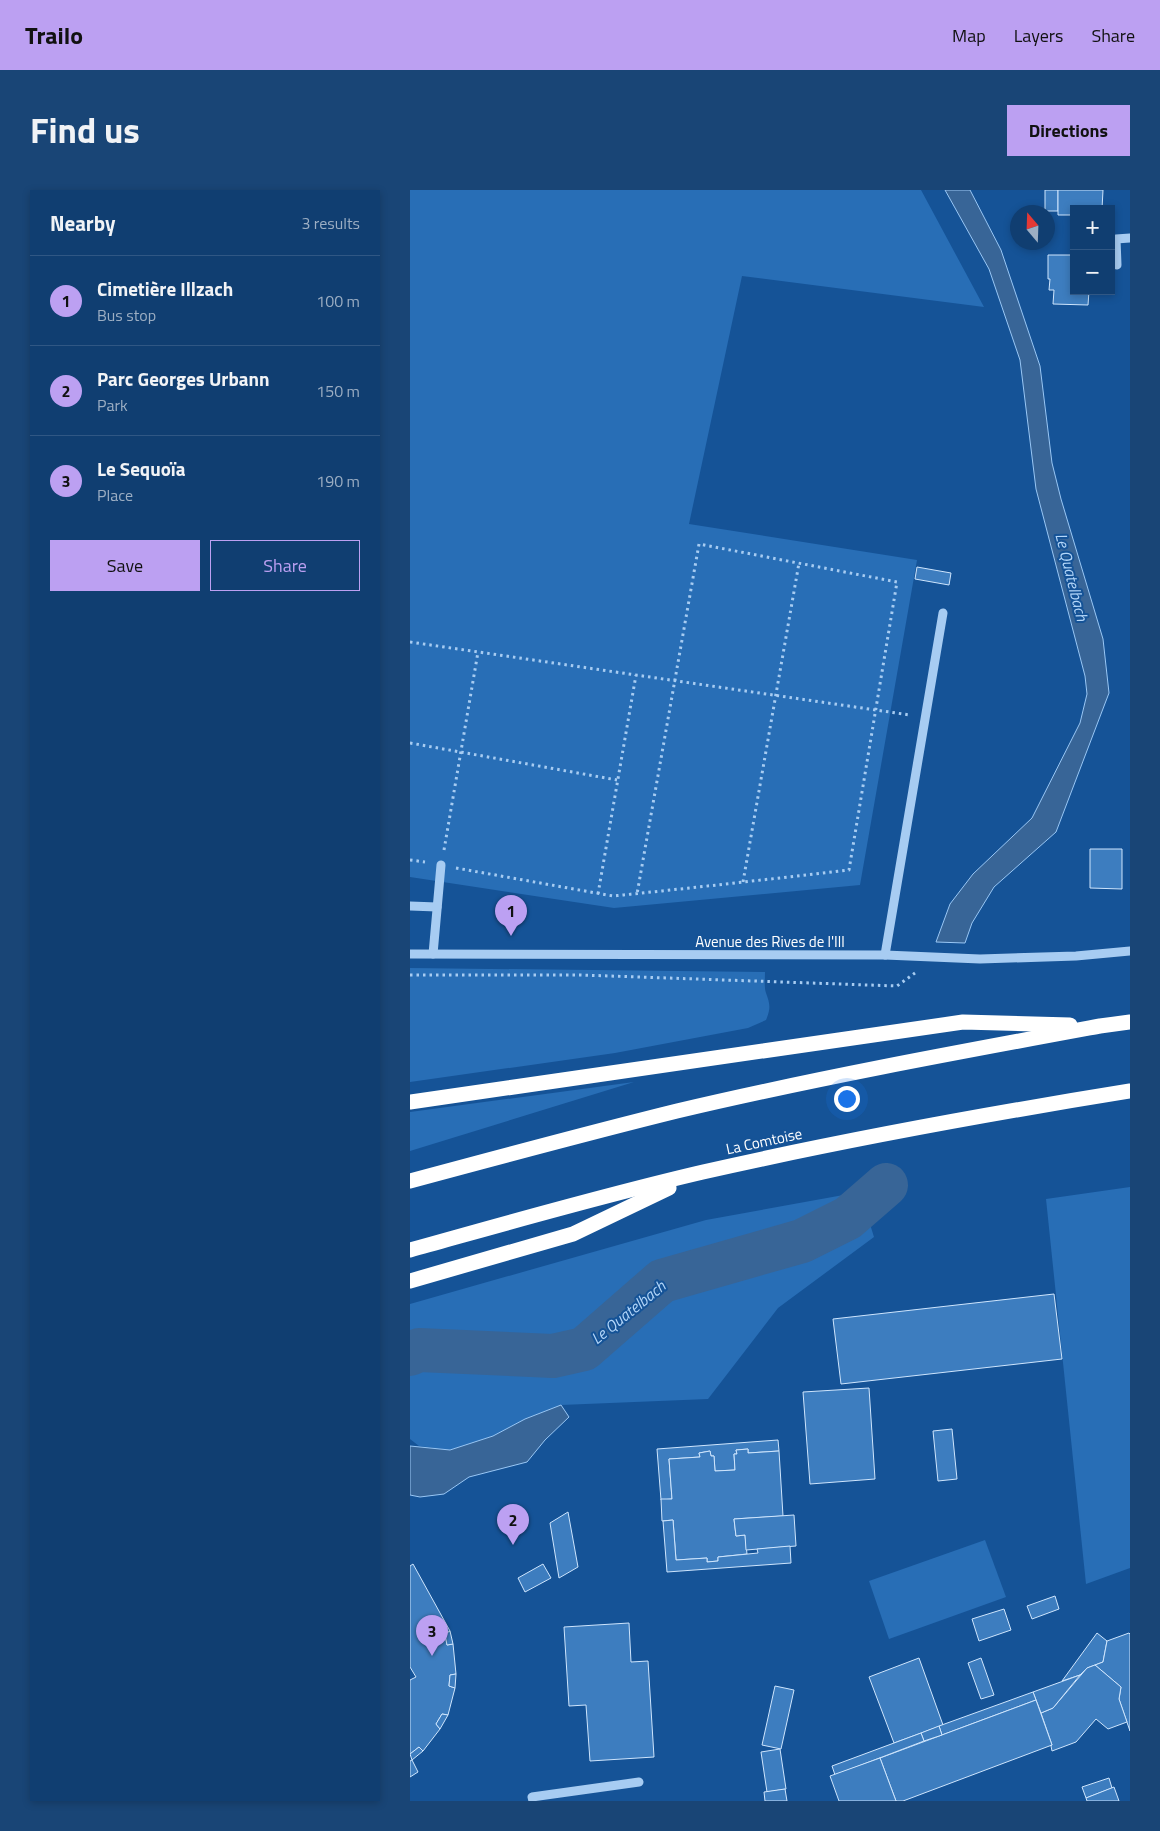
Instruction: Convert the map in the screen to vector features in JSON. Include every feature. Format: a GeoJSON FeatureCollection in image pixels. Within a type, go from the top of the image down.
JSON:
{"type":"FeatureCollection","features":[{"type":"Feature","properties":{"kind":"highway"},"geometry":{"type":"LineString","coordinates":[[410,1102],[963,1022],[1100,1026]]}},
{"type":"Feature","properties":{"kind":"highway"},"geometry":{"type":"LineString","coordinates":[[410,1181],[568,1138],[679,1111],[905,1062],[1130,1022]]}},
{"type":"Feature","properties":{"kind":"highway","name":"La Comtoise"},"geometry":{"type":"LineString","coordinates":[[410,1250],[700,1173],[921,1127],[1130,1091]]}},
{"type":"Feature","properties":{"kind":"highway"},"geometry":{"type":"LineString","coordinates":[[410,1281],[572,1234],[700,1173]]}},
{"type":"Feature","properties":{"kind":"street"},"geometry":{"type":"LineString","coordinates":[[1117,265],[1116,239],[1130,238]]}},
{"type":"Feature","properties":{"kind":"street"},"geometry":{"type":"LineString","coordinates":[[885,955],[943,613]]}},
{"type":"Feature","properties":{"kind":"street"},"geometry":{"type":"LineString","coordinates":[[433,954],[441,865]]}},
{"type":"Feature","properties":{"kind":"street"},"geometry":{"type":"LineString","coordinates":[[410,906],[437,907]]}},
{"type":"Feature","properties":{"kind":"street","name":"Avenue des Rives de l'Ill"},"geometry":{"type":"LineString","coordinates":[[410,954],[885,955],[980,959],[1076,956],[1130,951]]}},
{"type":"Feature","properties":{"kind":"street"},"geometry":{"type":"LineString","coordinates":[[533,1801],[532,1797],[639,1782]]}},
{"type":"Feature","properties":{"kind":"path"},"geometry":{"type":"LineString","coordinates":[[410,860],[614,896],[637,894],[850,870],[897,582],[699,544],[637,894]]}},
{"type":"Feature","properties":{"kind":"path"},"geometry":{"type":"LineString","coordinates":[[743,882],[798,563]]}},
{"type":"Feature","properties":{"kind":"path"},"geometry":{"type":"LineString","coordinates":[[410,642],[925,717]]}},
{"type":"Feature","properties":{"kind":"path"},"geometry":{"type":"LineString","coordinates":[[441,865],[478,652]]}},
{"type":"Feature","properties":{"kind":"path"},"geometry":{"type":"LineString","coordinates":[[598,894],[636,675]]}},
{"type":"Feature","properties":{"kind":"path"},"geometry":{"type":"LineString","coordinates":[[410,743],[617,780]]}},
{"type":"Feature","properties":{"kind":"path"},"geometry":{"type":"LineString","coordinates":[[410,975],[582,975],[898,986],[915,974],[916,957]]}},
{"type":"Feature","properties":{"kind":"shaded area"},"geometry":{"type":"Polygon","coordinates":[[[410,190],[921,190],[984,307],[742,276],[689,524],[917,560],[860,885],[614,908],[410,877],[410,190]]]}},
{"type":"Feature","properties":{"kind":"shaded area"},"geometry":{"type":"Polygon","coordinates":[[[410,968],[765,972],[765,988],[769,1009],[766,1020],[748,1028],[615,1053],[410,1082],[410,968]]]}},
{"type":"Feature","properties":{"kind":"shaded area"},"geometry":{"type":"Polygon","coordinates":[[[634,1082],[410,1151],[410,1112],[634,1082]]]}},
{"type":"Feature","properties":{"kind":"shaded area"},"geometry":{"type":"Polygon","coordinates":[[[1130,1187],[1130,1568],[1086,1584],[1046,1199],[1130,1187]]]}},
{"type":"Feature","properties":{"kind":"shaded area"},"geometry":{"type":"Polygon","coordinates":[[[860,1192],[874,1237],[778,1308],[708,1399],[561,1405],[525,1419],[493,1436],[450,1450],[419,1446],[410,1439],[410,1304],[706,1220],[860,1192]]]}},
{"type":"Feature","properties":{"kind":"shaded area"},"geometry":{"type":"Polygon","coordinates":[[[985,1540],[1006,1597],[889,1639],[869,1581],[985,1540]]]}},
{"type":"Feature","properties":{"kind":"water"},"geometry":{"type":"Polygon","coordinates":[[[945,190],[970,190],[1001,250],[1040,366],[1052,463],[1103,639],[1109,693],[1056,832],[994,887],[972,923],[965,943],[936,942],[950,904],[973,874],[1032,818],[1080,723],[1087,694],[1085,676],[1036,489],[1020,360],[989,269],[945,190]]]}},
{"type":"Feature","properties":{"kind":"water"},"geometry":{"type":"Polygon","coordinates":[[[561,1405],[569,1417],[545,1440],[527,1462],[469,1477],[444,1494],[420,1497],[410,1495],[410,1446],[450,1450],[493,1436],[525,1419],[561,1405]]]}},
{"type":"Feature","properties":{"kind":"building"},"geometry":{"type":"Polygon","coordinates":[[[1045,190],[1058,190],[1058,211],[1055,211],[1055,205],[1045,205],[1045,190]]]}},
{"type":"Feature","properties":{"kind":"building"},"geometry":{"type":"Polygon","coordinates":[[[1058,190],[1103,190],[1102,205],[1070,205],[1070,215],[1058,215],[1058,190]]]}},
{"type":"Feature","properties":{"kind":"building"},"geometry":{"type":"Polygon","coordinates":[[[1048,255],[1070,255],[1070,295],[1089,295],[1088,305],[1053,304],[1054,290],[1049,290],[1050,279],[1048,279],[1048,255]]]}},
{"type":"Feature","properties":{"kind":"building"},"geometry":{"type":"Polygon","coordinates":[[[917,567],[951,573],[949,585],[915,579],[917,567]]]}},
{"type":"Feature","properties":{"kind":"building"},"geometry":{"type":"Polygon","coordinates":[[[1090,849],[1122,849],[1122,889],[1090,888],[1090,849]]]}},
{"type":"Feature","properties":{"kind":"building"},"geometry":{"type":"Polygon","coordinates":[[[1054,1294],[1062,1359],[841,1384],[833,1319],[1054,1294]]]}},
{"type":"Feature","properties":{"kind":"building"},"geometry":{"type":"Polygon","coordinates":[[[869,1388],[875,1479],[810,1484],[803,1392],[869,1388]]]}},
{"type":"Feature","properties":{"kind":"building"},"geometry":{"type":"Polygon","coordinates":[[[952,1429],[957,1479],[938,1481],[933,1431],[952,1429]]]}},
{"type":"Feature","properties":{"kind":"building"},"geometry":{"type":"Polygon","coordinates":[[[778,1440],[779,1451],[748,1453],[748,1449],[736,1450],[737,1454],[734,1454],[735,1470],[715,1471],[714,1456],[711,1456],[710,1451],[699,1453],[700,1457],[669,1459],[672,1499],[661,1500],[657,1449],[778,1440]]]}},
{"type":"Feature","properties":{"kind":"building"},"geometry":{"type":"Polygon","coordinates":[[[748,1449],[748,1453],[779,1451],[783,1516],[734,1519],[736,1536],[745,1535],[747,1554],[718,1557],[718,1561],[707,1562],[707,1558],[676,1560],[673,1520],[662,1521],[661,1499],[672,1499],[669,1459],[700,1457],[699,1453],[710,1451],[711,1456],[714,1456],[715,1471],[735,1470],[734,1454],[737,1454],[736,1450],[748,1449]]]}},
{"type":"Feature","properties":{"kind":"building"},"geometry":{"type":"Polygon","coordinates":[[[568,1512],[578,1567],[559,1578],[550,1523],[568,1512]]]}},
{"type":"Feature","properties":{"kind":"building"},"geometry":{"type":"Polygon","coordinates":[[[794,1515],[796,1546],[746,1550],[745,1535],[736,1536],[734,1519],[794,1515]]]}},
{"type":"Feature","properties":{"kind":"building"},"geometry":{"type":"Polygon","coordinates":[[[673,1520],[676,1560],[707,1558],[707,1562],[718,1561],[718,1557],[758,1553],[757,1549],[790,1546],[791,1563],[667,1572],[663,1521],[673,1520]]]}},
{"type":"Feature","properties":{"kind":"building"},"geometry":{"type":"Polygon","coordinates":[[[413,1564],[450,1631],[445,1634],[447,1645],[453,1644],[456,1674],[450,1675],[449,1686],[455,1688],[448,1715],[442,1714],[436,1724],[440,1729],[423,1751],[419,1747],[410,1754],[410,1680],[416,1677],[410,1667],[410,1566],[413,1564]]]}},
{"type":"Feature","properties":{"kind":"building"},"geometry":{"type":"Polygon","coordinates":[[[543,1564],[551,1578],[525,1592],[518,1578],[543,1564]]]}},
{"type":"Feature","properties":{"kind":"building"},"geometry":{"type":"Polygon","coordinates":[[[1055,1596],[1059,1609],[1032,1619],[1027,1606],[1055,1596]]]}},
{"type":"Feature","properties":{"kind":"building"},"geometry":{"type":"Polygon","coordinates":[[[1004,1609],[1011,1630],[979,1641],[972,1619],[1004,1609]]]}},
{"type":"Feature","properties":{"kind":"building"},"geometry":{"type":"Polygon","coordinates":[[[629,1623],[631,1662],[648,1661],[654,1757],[590,1761],[586,1705],[569,1706],[564,1627],[629,1623]]]}},
{"type":"Feature","properties":{"kind":"building"},"geometry":{"type":"Polygon","coordinates":[[[450,1631],[453,1644],[447,1645],[445,1634],[450,1631]]]}},
{"type":"Feature","properties":{"kind":"building"},"geometry":{"type":"Polygon","coordinates":[[[1097,1633],[1107,1641],[1103,1662],[1087,1668],[1080,1675],[1062,1681],[1097,1633]]]}},
{"type":"Feature","properties":{"kind":"building"},"geometry":{"type":"Polygon","coordinates":[[[1129,1633],[1130,1731],[1119,1699],[1121,1687],[1095,1665],[1103,1662],[1107,1641],[1129,1633]]]}},
{"type":"Feature","properties":{"kind":"building"},"geometry":{"type":"Polygon","coordinates":[[[919,1658],[943,1725],[894,1743],[869,1677],[919,1658]]]}},
{"type":"Feature","properties":{"kind":"building"},"geometry":{"type":"Polygon","coordinates":[[[981,1658],[994,1695],[981,1699],[968,1663],[981,1658]]]}},
{"type":"Feature","properties":{"kind":"building"},"geometry":{"type":"Polygon","coordinates":[[[1095,1665],[1121,1687],[1119,1699],[1127,1722],[1108,1729],[1096,1719],[1076,1742],[1052,1751],[1052,1745],[1041,1713],[1053,1708],[1087,1668],[1095,1665]]]}},
{"type":"Feature","properties":{"kind":"building"},"geometry":{"type":"Polygon","coordinates":[[[456,1674],[455,1688],[449,1686],[450,1675],[456,1674]]]}},
{"type":"Feature","properties":{"kind":"building"},"geometry":{"type":"Polygon","coordinates":[[[1080,1675],[1053,1708],[1041,1713],[1033,1692],[1080,1675]]]}},
{"type":"Feature","properties":{"kind":"building"},"geometry":{"type":"Polygon","coordinates":[[[775,1686],[794,1690],[781,1749],[762,1745],[775,1686]]]}},
{"type":"Feature","properties":{"kind":"building"},"geometry":{"type":"Polygon","coordinates":[[[1033,1692],[1036,1700],[942,1735],[939,1726],[1033,1692]]]}},
{"type":"Feature","properties":{"kind":"building"},"geometry":{"type":"Polygon","coordinates":[[[1036,1700],[1052,1745],[903,1801],[896,1801],[880,1758],[1036,1700]]]}},
{"type":"Feature","properties":{"kind":"building"},"geometry":{"type":"Polygon","coordinates":[[[442,1714],[448,1715],[440,1729],[436,1724],[442,1714]]]}},
{"type":"Feature","properties":{"kind":"building"},"geometry":{"type":"Polygon","coordinates":[[[939,1726],[942,1735],[924,1741],[921,1733],[939,1726]]]}},
{"type":"Feature","properties":{"kind":"building"},"geometry":{"type":"Polygon","coordinates":[[[921,1733],[924,1741],[835,1775],[832,1766],[921,1733]]]}},
{"type":"Feature","properties":{"kind":"building"},"geometry":{"type":"Polygon","coordinates":[[[419,1747],[423,1751],[412,1760],[410,1754],[419,1747]]]}},
{"type":"Feature","properties":{"kind":"building"},"geometry":{"type":"Polygon","coordinates":[[[780,1749],[786,1789],[767,1792],[761,1752],[780,1749]]]}},
{"type":"Feature","properties":{"kind":"building"},"geometry":{"type":"Polygon","coordinates":[[[880,1758],[896,1801],[839,1801],[830,1776],[880,1758]]]}},
{"type":"Feature","properties":{"kind":"building"},"geometry":{"type":"Polygon","coordinates":[[[412,1760],[418,1772],[410,1777],[410,1761],[412,1760]]]}},
{"type":"Feature","properties":{"kind":"building"},"geometry":{"type":"Polygon","coordinates":[[[1109,1778],[1112,1788],[1086,1798],[1082,1787],[1109,1778]]]}},
{"type":"Feature","properties":{"kind":"building"},"geometry":{"type":"Polygon","coordinates":[[[1114,1787],[1119,1801],[1087,1801],[1086,1798],[1114,1787]]]}},
{"type":"Feature","properties":{"kind":"building"},"geometry":{"type":"Polygon","coordinates":[[[785,1789],[787,1801],[765,1801],[764,1792],[785,1789]]]}},
{"type":"Feature","properties":{"kind":"waterway","name":"Le Quatelbach"},"geometry":{"type":"LineString","coordinates":[[410,1354],[419,1350],[553,1356],[584,1349],[662,1281],[802,1241],[848,1218],[886,1185]]}},
{"type":"Feature","properties":{"kind":"place","name":"Cimetière Illzach"},"geometry":{"type":"Point","coordinates":[511,936]}},
{"type":"Feature","properties":{"kind":"place","name":"Parc Georges Urbann"},"geometry":{"type":"Point","coordinates":[513,1545]}},
{"type":"Feature","properties":{"kind":"place","name":"Le Sequoïa"},"geometry":{"type":"Point","coordinates":[432,1656]}}]}
